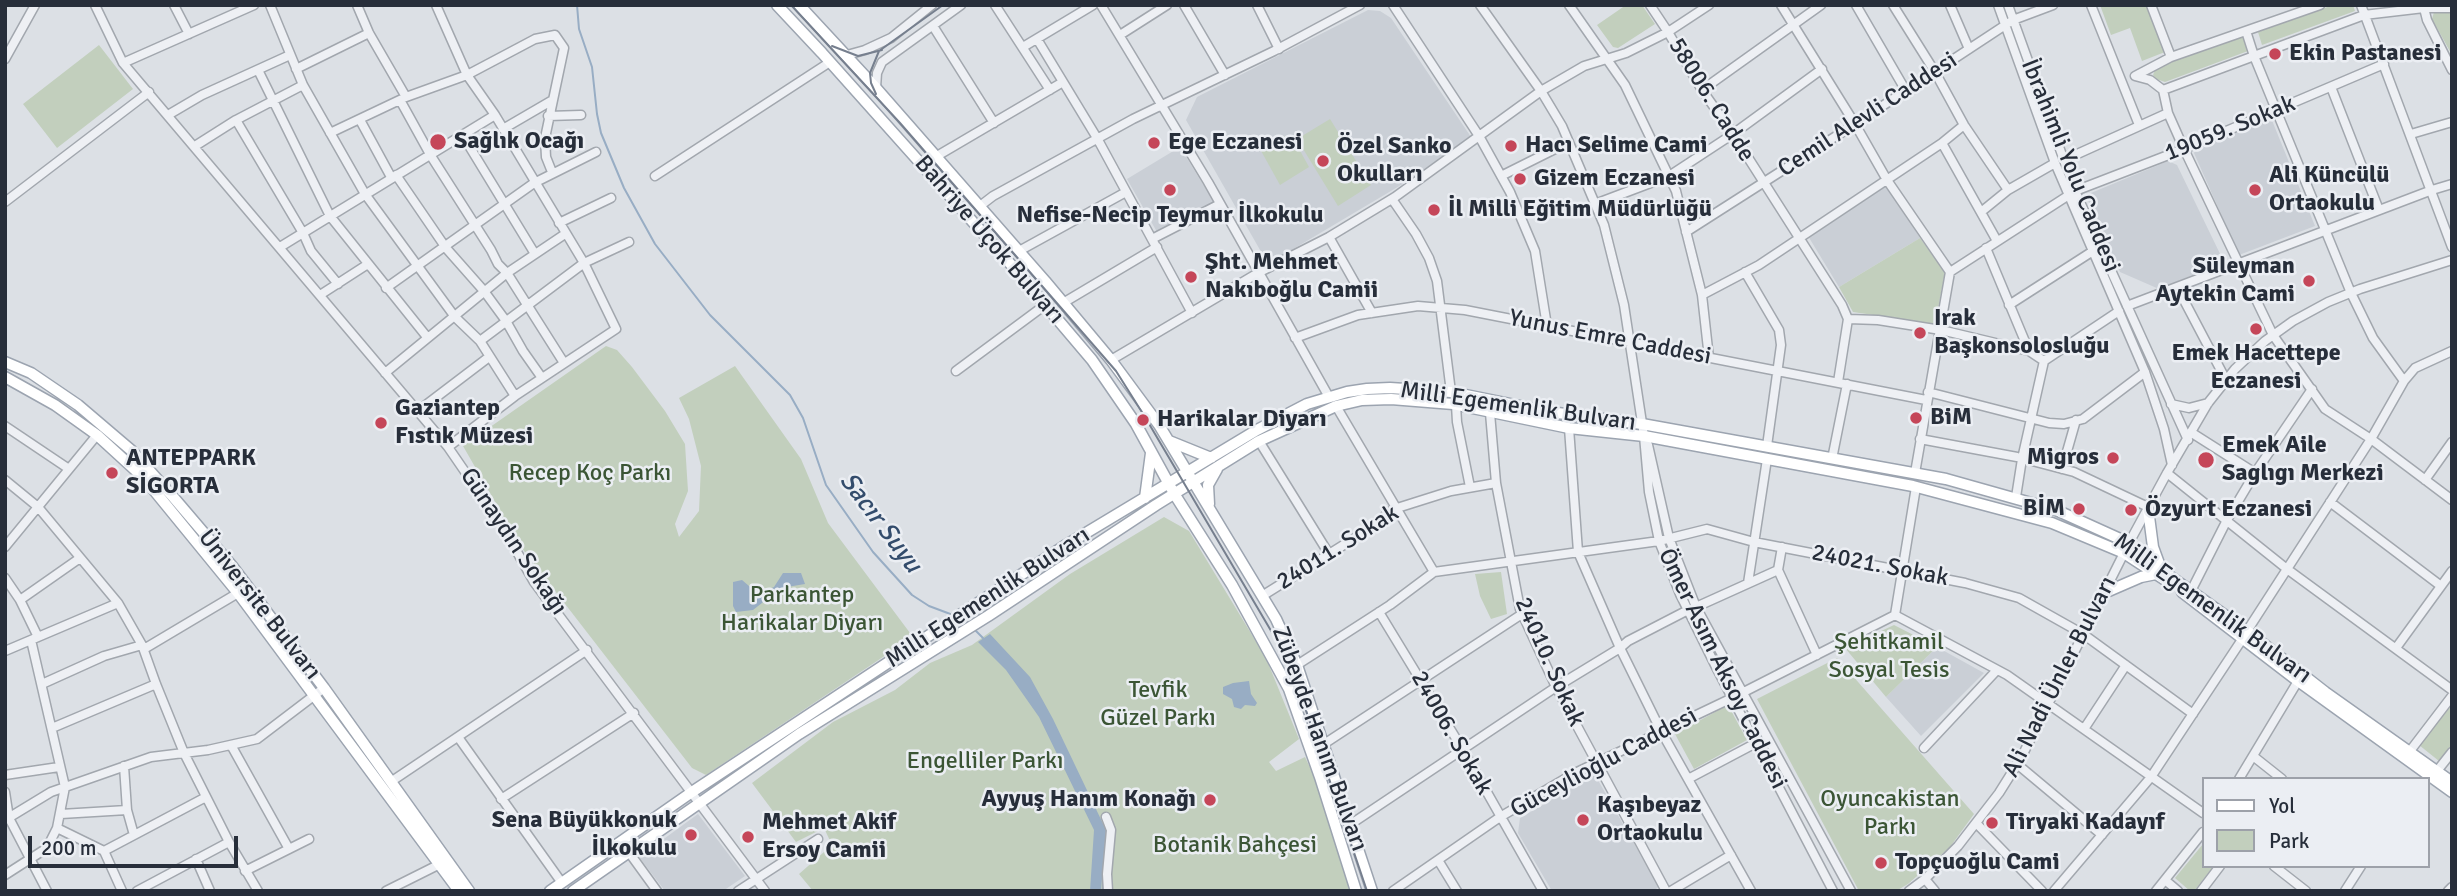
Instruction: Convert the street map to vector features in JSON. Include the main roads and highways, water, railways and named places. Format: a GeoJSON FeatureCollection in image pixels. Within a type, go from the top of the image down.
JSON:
{"type":"FeatureCollection","features":[{"type":"Feature","properties":{"kind":"main road","name":"Bahriye Üçok Bulvarı"},"geometry":{"type":"LineString","coordinates":[[777,5],[1092,360],[1136,425],[1175,495]]}},
{"type":"Feature","properties":{"kind":"main road","name":"Bahriye Üçok Bulvarı"},"geometry":{"type":"LineString","coordinates":[[799,5],[937,156],[1111,360],[1169,441],[1195,483]]}},
{"type":"Feature","properties":{"kind":"main road","name":"Üniversite Bulvarı"},"geometry":{"type":"LineString","coordinates":[[5,362],[31,373],[78,405],[132,451],[232,566],[324,688],[470,891]]}},
{"type":"Feature","properties":{"kind":"main road","name":"Üniversite Bulvarı"},"geometry":{"type":"LineString","coordinates":[[5,377],[55,405],[97,435],[144,478],[238,593],[459,891]]}},
{"type":"Feature","properties":{"kind":"main road","name":"Milli Egemenlik Bulvarı"},"geometry":{"type":"LineString","coordinates":[[550,891],[692,792],[1066,545],[1256,430],[1307,404],[1367,389],[1451,392],[1550,412],[1642,424],[1914,473],[2016,497],[2056,510],[2129,542],[2159,572],[2452,782]]}},
{"type":"Feature","properties":{"kind":"main road","name":"Milli Egemenlik Bulvarı"},"geometry":{"type":"LineString","coordinates":[[573,891],[799,734],[958,635],[1156,505],[1259,442],[1335,406],[1362,400],[1391,399],[1456,405],[1569,428],[1644,436],[1916,487],[2052,523],[2124,553],[2191,591],[2298,681],[2424,775]]}},
{"type":"Feature","properties":{"kind":"main road"},"geometry":{"type":"LineString","coordinates":[[1169,441],[1211,458]]}},
{"type":"Feature","properties":{"kind":"main road"},"geometry":{"type":"LineString","coordinates":[[1145,498],[1151,453]]}},
{"type":"Feature","properties":{"kind":"main road"},"geometry":{"type":"LineString","coordinates":[[1210,508],[1208,485],[1217,468]]}},
{"type":"Feature","properties":{"kind":"main road","name":"Zübeyde Hanım Bulvarı"},"geometry":{"type":"LineString","coordinates":[[1195,483],[1276,619],[1297,665],[1372,891]]}},
{"type":"Feature","properties":{"kind":"main road","name":"Zübeyde Hanım Bulvarı"},"geometry":{"type":"LineString","coordinates":[[1175,495],[1232,585],[1289,689],[1356,891]]}},
{"type":"Feature","properties":{"kind":"main road"},"geometry":{"type":"LineString","coordinates":[[1156,505],[1184,507]]}},
{"type":"Feature","properties":{"kind":"main road"},"geometry":{"type":"LineString","coordinates":[[2104,593],[2159,572],[2148,508]]}},
{"type":"Feature","properties":{"kind":"main road","name":"Milli Egemenlik Bulvarı"},"geometry":{"type":"LineString","coordinates":[[2429,778],[2452,792]]}},
{"type":"Feature","properties":{"kind":"water"},"geometry":{"type":"Polygon","coordinates":[[[783,573],[801,573],[805,584],[781,588],[753,610],[736,612],[733,606],[733,582],[742,580],[756,592],[765,591],[774,587],[783,573]]]}},
{"type":"Feature","properties":{"kind":"water"},"geometry":{"type":"Polygon","coordinates":[[[990,634],[1030,677],[1106,830],[1101,891],[1090,891],[1094,830],[1039,717],[1006,670],[978,642],[990,634]]]}},
{"type":"Feature","properties":{"kind":"water"},"geometry":{"type":"Polygon","coordinates":[[[1249,681],[1251,694],[1257,703],[1255,706],[1245,705],[1241,709],[1234,707],[1232,699],[1223,694],[1223,687],[1249,681]]]}},
{"type":"Feature","properties":{"kind":"waterway","name":"Sacır Suyu"},"geometry":{"type":"LineString","coordinates":[[577,5],[579,29],[592,67],[601,133],[624,188],[655,244],[710,315],[790,395],[803,418],[826,485],[873,552],[912,595],[929,606],[953,615]]}},
{"type":"Feature","properties":{"kind":"waterway","name":"Sacır Suyu"},"geometry":{"type":"LineString","coordinates":[[975,630],[983,638]]}},
{"type":"Feature","properties":{"kind":"waterway","name":"Sacır Suyu"},"geometry":{"type":"LineString","coordinates":[[1103,891],[1105,845]]}},
{"type":"Feature","properties":{"kind":"tram line"},"geometry":{"type":"LineString","coordinates":[[791,5],[900,123],[1116,371],[1280,646],[1294,675],[1367,891]]}},
{"type":"Feature","properties":{"kind":"tram line"},"geometry":{"type":"LineString","coordinates":[[876,94],[870,73],[879,51],[943,5]]}},
{"type":"Feature","properties":{"kind":"tram line"},"geometry":{"type":"LineString","coordinates":[[832,46],[858,56],[882,50]]}},
{"type":"Feature","properties":{"kind":"place","name":"Ekin Pastanesi"},"geometry":{"type":"Point","coordinates":[2275,54]}},
{"type":"Feature","properties":{"kind":"place","name":"Sağlık Ocağı"},"geometry":{"type":"Point","coordinates":[438,142]}},
{"type":"Feature","properties":{"kind":"place","name":"Ege Eczanesi"},"geometry":{"type":"Point","coordinates":[1154,143]}},
{"type":"Feature","properties":{"kind":"place","name":"Hacı Selime Cami"},"geometry":{"type":"Point","coordinates":[1511,146]}},
{"type":"Feature","properties":{"kind":"place","name":"Özel Sanko Okulları"},"geometry":{"type":"Point","coordinates":[1323,161]}},
{"type":"Feature","properties":{"kind":"place","name":"Gizem Eczanesi"},"geometry":{"type":"Point","coordinates":[1520,179]}},
{"type":"Feature","properties":{"kind":"place","name":"Nefise-Necip Teymur İlkokulu"},"geometry":{"type":"Point","coordinates":[1170,190]}},
{"type":"Feature","properties":{"kind":"place","name":"Ali Küncülü Ortaokulu"},"geometry":{"type":"Point","coordinates":[2255,190]}},
{"type":"Feature","properties":{"kind":"place","name":"İl Milli Eğitim Müdürlüğü"},"geometry":{"type":"Point","coordinates":[1434,210]}},
{"type":"Feature","properties":{"kind":"place","name":"Şht. Mehmet Nakıboğlu Camii"},"geometry":{"type":"Point","coordinates":[1191,277]}},
{"type":"Feature","properties":{"kind":"place","name":"Süleyman Aytekin Cami"},"geometry":{"type":"Point","coordinates":[2309,281]}},
{"type":"Feature","properties":{"kind":"place","name":"Emek Hacettepe Eczanesi"},"geometry":{"type":"Point","coordinates":[2256,329]}},
{"type":"Feature","properties":{"kind":"place","name":"Irak Başkonsolosluğu"},"geometry":{"type":"Point","coordinates":[1920,333]}},
{"type":"Feature","properties":{"kind":"place","name":"BiM"},"geometry":{"type":"Point","coordinates":[1916,418]}},
{"type":"Feature","properties":{"kind":"place","name":"Harikalar Diyarı"},"geometry":{"type":"Point","coordinates":[1143,420]}},
{"type":"Feature","properties":{"kind":"place","name":"Gaziantep Fıstık Müzesi"},"geometry":{"type":"Point","coordinates":[381,423]}},
{"type":"Feature","properties":{"kind":"place","name":"Migros"},"geometry":{"type":"Point","coordinates":[2113,458]}},
{"type":"Feature","properties":{"kind":"place","name":"Emek Aile Saglıgı Merkezi"},"geometry":{"type":"Point","coordinates":[2206,460]}},
{"type":"Feature","properties":{"kind":"place","name":"ANTEPPARK SİGORTA"},"geometry":{"type":"Point","coordinates":[112,473]}},
{"type":"Feature","properties":{"kind":"place","name":"BİM"},"geometry":{"type":"Point","coordinates":[2079,509]}},
{"type":"Feature","properties":{"kind":"place","name":"Özyurt Eczanesi"},"geometry":{"type":"Point","coordinates":[2131,510]}},
{"type":"Feature","properties":{"kind":"place","name":"Ayyuş Hanım Konağı"},"geometry":{"type":"Point","coordinates":[1210,800]}},
{"type":"Feature","properties":{"kind":"place","name":"Kaşıbeyaz Ortaokulu"},"geometry":{"type":"Point","coordinates":[1583,820]}},
{"type":"Feature","properties":{"kind":"place","name":"Tiryaki Kadayıf"},"geometry":{"type":"Point","coordinates":[1992,823]}},
{"type":"Feature","properties":{"kind":"place","name":"Sena Büyükkonuk İlkokulu"},"geometry":{"type":"Point","coordinates":[691,835]}},
{"type":"Feature","properties":{"kind":"place","name":"Mehmet Akif Ersoy Camii"},"geometry":{"type":"Point","coordinates":[748,837]}},
{"type":"Feature","properties":{"kind":"place","name":"Topçuoğlu Cami"},"geometry":{"type":"Point","coordinates":[1881,863]}},
{"type":"Feature","properties":{"kind":"park label","name":"Recep Koç Parkı"},"geometry":{"type":"Point","coordinates":[590,474]}},
{"type":"Feature","properties":{"kind":"park label","name":"Parkantep Harikalar Diyarı"},"geometry":{"type":"Point","coordinates":[802,610]}},
{"type":"Feature","properties":{"kind":"park label","name":"Şehitkamil Sosyal Tesis"},"geometry":{"type":"Point","coordinates":[1889,657]}},
{"type":"Feature","properties":{"kind":"park label","name":"Tevfik Güzel Parkı"},"geometry":{"type":"Point","coordinates":[1158,705]}},
{"type":"Feature","properties":{"kind":"park label","name":"Engelliler Parkı"},"geometry":{"type":"Point","coordinates":[985,762]}},
{"type":"Feature","properties":{"kind":"park label","name":"Oyuncakistan Parkı"},"geometry":{"type":"Point","coordinates":[1890,814]}},
{"type":"Feature","properties":{"kind":"park label","name":"Botanik Bahçesi"},"geometry":{"type":"Point","coordinates":[1235,846]}}]}
